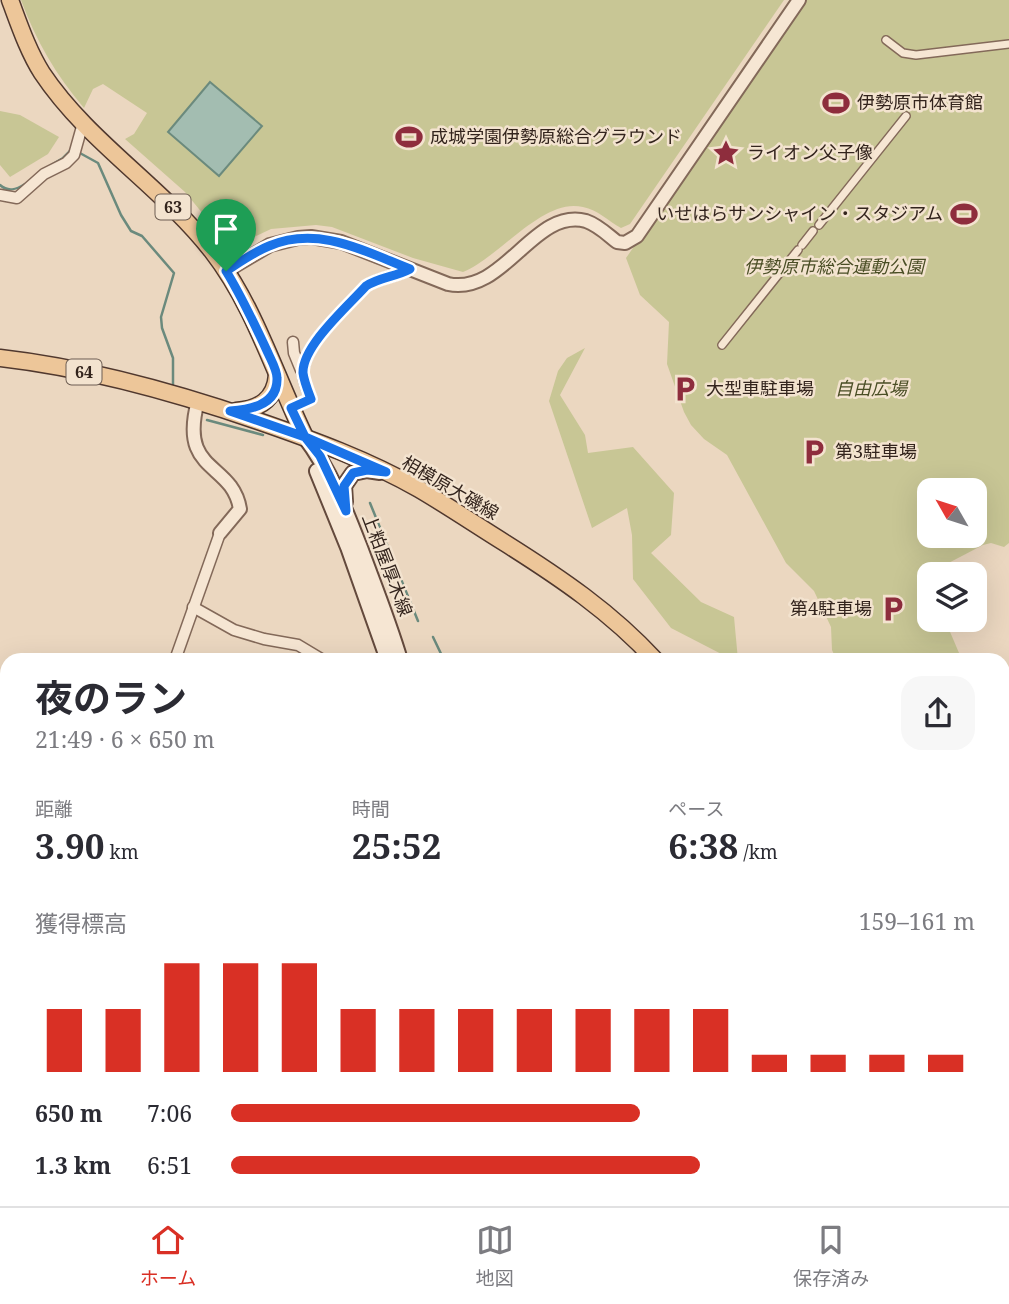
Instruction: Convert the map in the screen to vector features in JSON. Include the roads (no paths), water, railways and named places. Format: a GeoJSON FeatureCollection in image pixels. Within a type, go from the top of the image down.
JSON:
{"type":"FeatureCollection","features":[{"type":"Feature","properties":{"kind":"main road","name":"63"},"geometry":{"type":"LineString","coordinates":[[10,0],[41,71],[83,123],[166,200],[226,271],[256,326],[305,437]]}},
{"type":"Feature","properties":{"kind":"main road","name":"64"},"geometry":{"type":"LineString","coordinates":[[0,358],[64,368],[166,391],[305,437]]}},
{"type":"Feature","properties":{"kind":"main road"},"geometry":{"type":"LineString","coordinates":[[230,411],[251,410],[264,403],[275,387],[277,375]]}},
{"type":"Feature","properties":{"kind":"main road","name":"相模原大磯線"},"geometry":{"type":"LineString","coordinates":[[305,437],[386,472],[453,509],[565,581],[600,607],[648,653]]}},
{"type":"Feature","properties":{"kind":"main road","name":"上粕屋厚木線"},"geometry":{"type":"LineString","coordinates":[[305,437],[320,456],[346,511],[398,653]]}},
{"type":"Feature","properties":{"kind":"main road","name":"上粕屋厚木線"},"geometry":{"type":"LineString","coordinates":[[305,437],[386,653]]}},
{"type":"Feature","properties":{"kind":"main road"},"geometry":{"type":"LineString","coordinates":[[346,511],[344,486],[353,473],[367,470],[386,472]]}},
{"type":"Feature","properties":{"kind":"street"},"geometry":{"type":"LineString","coordinates":[[226,271],[270,245],[310,237],[341,242],[448,284],[470,285],[495,271],[552,226],[569,220],[592,224],[617,242],[631,241],[799,0]]}},
{"type":"Feature","properties":{"kind":"street"},"geometry":{"type":"LineString","coordinates":[[886,40],[903,53],[916,55],[1009,44]]}},
{"type":"Feature","properties":{"kind":"street"},"geometry":{"type":"LineString","coordinates":[[722,345],[906,116]]}},
{"type":"Feature","properties":{"kind":"street"},"geometry":{"type":"LineString","coordinates":[[0,195],[17,198],[44,174],[66,163],[75,150],[83,123]]}},
{"type":"Feature","properties":{"kind":"street"},"geometry":{"type":"LineString","coordinates":[[303,374],[307,353],[366,286],[376,279],[399,275],[410,269]]}},
{"type":"Feature","properties":{"kind":"street"},"geometry":{"type":"LineString","coordinates":[[291,408],[311,399],[294,353],[293,342]]}},
{"type":"Feature","properties":{"kind":"street"},"geometry":{"type":"LineString","coordinates":[[177,653],[220,533],[240,509],[239,501],[202,458],[192,436],[192,422],[198,401]]}},
{"type":"Feature","properties":{"kind":"street"},"geometry":{"type":"LineString","coordinates":[[193,607],[234,630],[298,645],[305,653]]}},
{"type":"Feature","properties":{"kind":"waterway"},"geometry":{"type":"LineString","coordinates":[[41,171],[63,158],[72,149]]}},
{"type":"Feature","properties":{"kind":"waterway"},"geometry":{"type":"LineString","coordinates":[[78,152],[98,163],[131,231],[142,236],[174,273],[161,317],[162,328],[173,358],[173,384]]}},
{"type":"Feature","properties":{"kind":"waterway"},"geometry":{"type":"LineString","coordinates":[[0,185],[12,189],[25,184]]}},
{"type":"Feature","properties":{"kind":"waterway"},"geometry":{"type":"LineString","coordinates":[[207,420],[263,435]]}},
{"type":"Feature","properties":{"kind":"waterway"},"geometry":{"type":"LineString","coordinates":[[370,503],[418,621]]}},
{"type":"Feature","properties":{"kind":"waterway"},"geometry":{"type":"LineString","coordinates":[[433,637],[441,653]]}},
{"type":"Feature","properties":{"kind":"place","name":"伊勢原市体育館"},"geometry":{"type":"Point","coordinates":[836,103]}},
{"type":"Feature","properties":{"kind":"place","name":"成城学園伊勢原総合グラウンド"},"geometry":{"type":"Point","coordinates":[409,137]}},
{"type":"Feature","properties":{"kind":"place","name":"ライオン父子像"},"geometry":{"type":"Point","coordinates":[726,153]}},
{"type":"Feature","properties":{"kind":"place","name":"いせはらサンシャイン・スタジアム"},"geometry":{"type":"Point","coordinates":[964,214]}},
{"type":"Feature","properties":{"kind":"place","name":"大型車駐車場"},"geometry":{"type":"Point","coordinates":[685,389]}},
{"type":"Feature","properties":{"kind":"place","name":"第3駐車場"},"geometry":{"type":"Point","coordinates":[814,452]}},
{"type":"Feature","properties":{"kind":"place","name":"第4駐車場"},"geometry":{"type":"Point","coordinates":[893,609]}},
{"type":"Feature","properties":{"kind":"park label","name":"伊勢原市総合運動公園"},"geometry":{"type":"Point","coordinates":[834,267]}},
{"type":"Feature","properties":{"kind":"park label","name":"自由広場"},"geometry":{"type":"Point","coordinates":[871,389]}}]}
